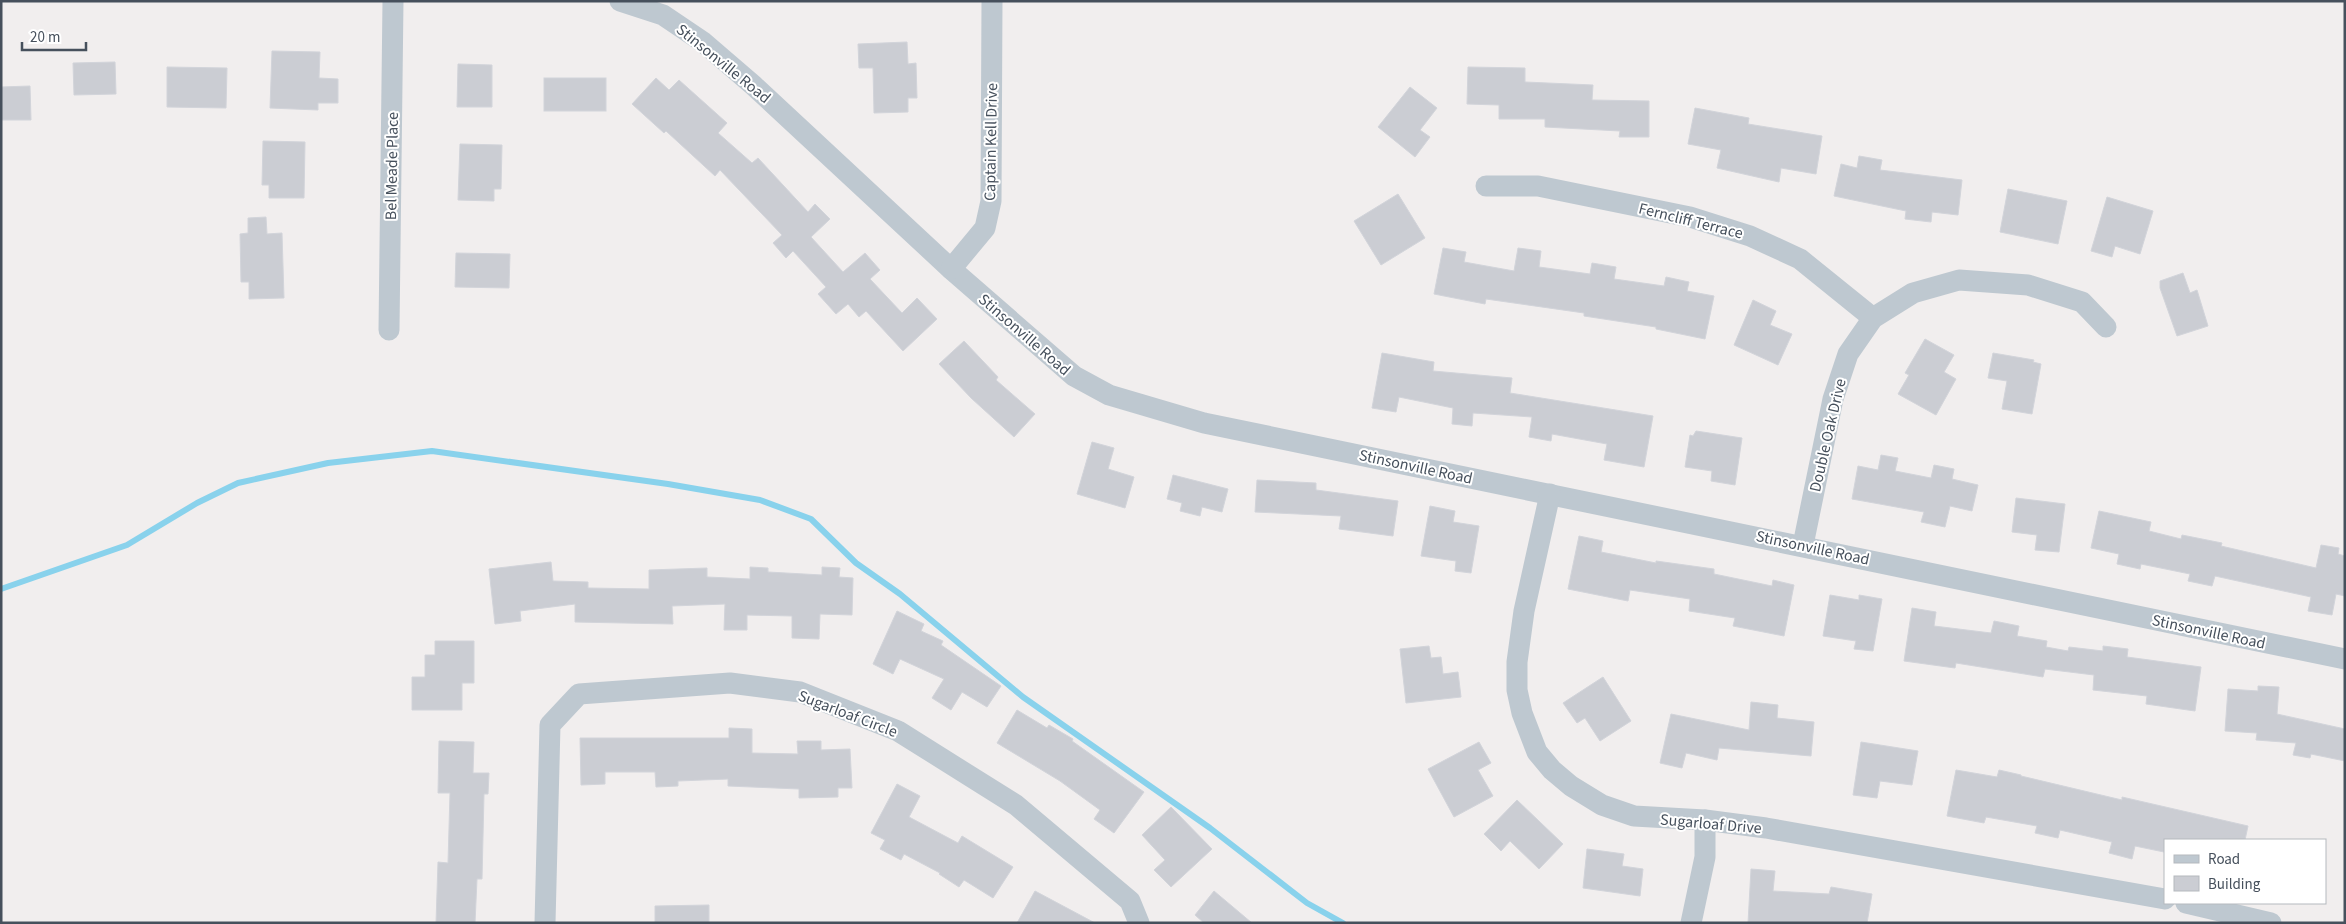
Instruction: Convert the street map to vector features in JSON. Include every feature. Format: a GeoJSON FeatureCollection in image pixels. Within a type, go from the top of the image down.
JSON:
{"type":"FeatureCollection","features":[{"type":"Feature","properties":{"kind":"street","name":"Bel Meade Place"},"geometry":{"type":"LineString","coordinates":[[388,330],[393,1]]}},
{"type":"Feature","properties":{"kind":"street","name":"Stinsonville Road"},"geometry":{"type":"LineString","coordinates":[[620,1],[663,15],[703,42],[753,85],[951,269],[1074,376],[1109,396],[1204,423],[1804,545],[2345,658]]}},
{"type":"Feature","properties":{"kind":"street","name":"Captain Kell Drive"},"geometry":{"type":"LineString","coordinates":[[951,269],[985,228],[991,200],[992,1]]}},
{"type":"Feature","properties":{"kind":"street","name":"Ferncliff Terrace"},"geometry":{"type":"LineString","coordinates":[[1486,186],[1538,186],[1690,217],[1750,236],[1800,259],[1873,318]]}},
{"type":"Feature","properties":{"kind":"street","name":"Double Oak Drive"},"geometry":{"type":"LineString","coordinates":[[1804,545],[1833,399],[1848,354],[1873,318],[1913,293],[1960,280],[2028,285],[2082,302],[2106,326]]}},
{"type":"Feature","properties":{"kind":"street","name":"Sugarloaf Drive"},"geometry":{"type":"LineString","coordinates":[[1550,494],[1524,611],[1517,662],[1517,690],[1522,713],[1538,752],[1552,770],[1571,786],[1602,804],[1634,816],[1705,820],[1766,828],[1822,840],[1902,851],[2164,899]]}},
{"type":"Feature","properties":{"kind":"street","name":"Sugarloaf Circle"},"geometry":{"type":"LineString","coordinates":[[545,923],[550,725],[579,694],[730,683],[800,692],[898,731],[1016,805],[1130,901],[1139,923]]}},
{"type":"Feature","properties":{"kind":"street"},"geometry":{"type":"LineString","coordinates":[[1691,923],[1705,857],[1705,820]]}},
{"type":"Feature","properties":{"kind":"street"},"geometry":{"type":"LineString","coordinates":[[2190,904],[2270,923]]}},
{"type":"Feature","properties":{"kind":"building"},"geometry":{"type":"Polygon","coordinates":[[[907,42],[908,64],[916,63],[917,98],[908,98],[908,112],[874,113],[873,68],[859,68],[858,44],[907,42]]]}},
{"type":"Feature","properties":{"kind":"building"},"geometry":{"type":"Polygon","coordinates":[[[272,51],[320,52],[319,78],[338,79],[338,103],[318,103],[318,110],[270,108],[272,51]]]}},
{"type":"Feature","properties":{"kind":"building"},"geometry":{"type":"Polygon","coordinates":[[[115,62],[116,94],[74,95],[73,63],[115,62]]]}},
{"type":"Feature","properties":{"kind":"building"},"geometry":{"type":"Polygon","coordinates":[[[458,64],[492,65],[492,107],[457,107],[458,64]]]}},
{"type":"Feature","properties":{"kind":"building"},"geometry":{"type":"Polygon","coordinates":[[[167,67],[227,68],[226,108],[167,107],[167,67]]]}},
{"type":"Feature","properties":{"kind":"building"},"geometry":{"type":"Polygon","coordinates":[[[1468,67],[1525,68],[1525,82],[1593,85],[1592,100],[1649,101],[1649,137],[1619,137],[1620,131],[1545,127],[1545,119],[1499,119],[1499,105],[1467,104],[1468,67]]]}},
{"type":"Feature","properties":{"kind":"building"},"geometry":{"type":"Polygon","coordinates":[[[544,78],[606,78],[606,111],[544,111],[544,78]]]}},
{"type":"Feature","properties":{"kind":"building"},"geometry":{"type":"Polygon","coordinates":[[[656,78],[669,90],[679,80],[727,123],[718,133],[752,163],[758,158],[808,212],[815,204],[830,219],[811,237],[843,272],[865,253],[880,270],[870,279],[902,313],[917,298],[937,319],[903,351],[866,311],[859,317],[848,304],[836,314],[818,294],[826,287],[793,251],[786,258],[773,243],[782,235],[720,170],[715,176],[666,131],[664,133],[632,104],[656,78]]]}},
{"type":"Feature","properties":{"kind":"building"},"geometry":{"type":"Polygon","coordinates":[[[30,86],[31,120],[1,120],[1,87],[30,86]]]}},
{"type":"Feature","properties":{"kind":"building"},"geometry":{"type":"Polygon","coordinates":[[[1410,87],[1437,108],[1420,130],[1430,137],[1415,157],[1378,127],[1410,87]]]}},
{"type":"Feature","properties":{"kind":"building"},"geometry":{"type":"Polygon","coordinates":[[[1695,108],[1749,118],[1748,124],[1822,136],[1816,174],[1781,168],[1779,182],[1717,168],[1721,150],[1688,144],[1695,108]]]}},
{"type":"Feature","properties":{"kind":"building"},"geometry":{"type":"Polygon","coordinates":[[[263,141],[305,142],[304,198],[269,198],[269,185],[262,185],[263,141]]]}},
{"type":"Feature","properties":{"kind":"building"},"geometry":{"type":"Polygon","coordinates":[[[460,144],[502,145],[501,189],[494,189],[494,201],[458,200],[460,144]]]}},
{"type":"Feature","properties":{"kind":"building"},"geometry":{"type":"Polygon","coordinates":[[[1859,156],[1882,160],[1880,170],[1962,180],[1958,215],[1932,212],[1931,222],[1905,219],[1906,211],[1834,196],[1841,164],[1857,168],[1859,156]]]}},
{"type":"Feature","properties":{"kind":"building"},"geometry":{"type":"Polygon","coordinates":[[[2008,189],[2067,201],[2058,244],[2000,232],[2008,189]]]}},
{"type":"Feature","properties":{"kind":"building"},"geometry":{"type":"Polygon","coordinates":[[[1398,194],[1425,238],[1381,265],[1354,221],[1398,194]]]}},
{"type":"Feature","properties":{"kind":"building"},"geometry":{"type":"Polygon","coordinates":[[[2107,197],[2153,211],[2140,254],[2115,246],[2112,257],[2091,251],[2107,197]]]}},
{"type":"Feature","properties":{"kind":"building"},"geometry":{"type":"Polygon","coordinates":[[[266,217],[267,234],[282,233],[284,298],[249,299],[249,282],[241,282],[240,234],[248,233],[248,218],[266,217]]]}},
{"type":"Feature","properties":{"kind":"building"},"geometry":{"type":"Polygon","coordinates":[[[1443,248],[1466,252],[1464,262],[1514,271],[1518,248],[1541,251],[1539,267],[1590,274],[1592,263],[1616,267],[1614,279],[1664,286],[1666,277],[1689,282],[1687,291],[1714,296],[1705,339],[1656,329],[1656,327],[1584,316],[1584,313],[1486,299],[1485,304],[1434,294],[1443,248]]]}},
{"type":"Feature","properties":{"kind":"building"},"geometry":{"type":"Polygon","coordinates":[[[456,253],[510,254],[509,288],[455,287],[456,253]]]}},
{"type":"Feature","properties":{"kind":"building"},"geometry":{"type":"Polygon","coordinates":[[[2183,273],[2190,293],[2197,290],[2208,326],[2177,336],[2160,288],[2160,281],[2183,273]]]}},
{"type":"Feature","properties":{"kind":"building"},"geometry":{"type":"Polygon","coordinates":[[[1753,300],[1776,311],[1770,325],[1792,334],[1778,365],[1734,345],[1753,300]]]}},
{"type":"Feature","properties":{"kind":"building"},"geometry":{"type":"Polygon","coordinates":[[[1925,339],[1954,355],[1944,372],[1956,379],[1936,415],[1898,394],[1909,375],[1905,373],[1925,339]]]}},
{"type":"Feature","properties":{"kind":"building"},"geometry":{"type":"Polygon","coordinates":[[[964,341],[998,377],[996,380],[1035,414],[1014,437],[971,398],[939,364],[964,341]]]}},
{"type":"Feature","properties":{"kind":"building"},"geometry":{"type":"Polygon","coordinates":[[[1382,353],[1434,362],[1433,371],[1512,378],[1510,393],[1653,416],[1644,467],[1604,460],[1607,444],[1552,434],[1551,441],[1529,437],[1532,417],[1473,413],[1472,426],[1452,424],[1453,408],[1399,397],[1396,412],[1372,408],[1382,353]]]}},
{"type":"Feature","properties":{"kind":"building"},"geometry":{"type":"Polygon","coordinates":[[[1993,353],[2034,360],[2033,362],[2041,364],[2032,414],[2002,409],[2007,381],[1988,378],[1993,353]]]}},
{"type":"Feature","properties":{"kind":"building"},"geometry":{"type":"Polygon","coordinates":[[[1696,431],[1742,438],[1735,485],[1711,481],[1712,471],[1685,467],[1690,435],[1693,436],[1696,431]]]}},
{"type":"Feature","properties":{"kind":"building"},"geometry":{"type":"Polygon","coordinates":[[[1092,442],[1114,448],[1108,469],[1134,477],[1125,508],[1077,494],[1092,442]]]}},
{"type":"Feature","properties":{"kind":"building"},"geometry":{"type":"Polygon","coordinates":[[[1881,455],[1898,458],[1895,471],[1931,478],[1934,465],[1954,469],[1952,479],[1978,485],[1972,511],[1950,506],[1945,527],[1921,522],[1924,512],[1852,499],[1858,466],[1878,470],[1881,455]]]}},
{"type":"Feature","properties":{"kind":"building"},"geometry":{"type":"Polygon","coordinates":[[[1173,475],[1228,489],[1222,512],[1202,507],[1200,516],[1180,511],[1182,503],[1167,499],[1173,475]]]}},
{"type":"Feature","properties":{"kind":"building"},"geometry":{"type":"Polygon","coordinates":[[[1257,480],[1316,483],[1316,490],[1398,501],[1393,536],[1339,529],[1341,516],[1255,512],[1257,480]]]}},
{"type":"Feature","properties":{"kind":"building"},"geometry":{"type":"Polygon","coordinates":[[[2016,498],[2065,504],[2059,552],[2035,550],[2037,535],[2012,532],[2016,498]]]}},
{"type":"Feature","properties":{"kind":"building"},"geometry":{"type":"Polygon","coordinates":[[[1430,506],[1455,511],[1453,522],[1479,526],[1471,573],[1455,571],[1456,561],[1421,556],[1430,506]]]}},
{"type":"Feature","properties":{"kind":"building"},"geometry":{"type":"Polygon","coordinates":[[[2099,511],[2151,522],[2149,531],[2181,539],[2182,535],[2222,543],[2221,546],[2316,568],[2321,545],[2339,548],[2338,554],[2345,556],[2345,596],[2336,594],[2332,615],[2308,611],[2311,597],[2215,576],[2212,586],[2188,581],[2190,574],[2141,564],[2140,569],[2117,564],[2119,554],[2091,548],[2099,511]]]}},
{"type":"Feature","properties":{"kind":"building"},"geometry":{"type":"Polygon","coordinates":[[[1579,536],[1603,541],[1601,552],[1656,563],[1656,561],[1714,569],[1714,574],[1772,586],[1773,580],[1794,585],[1784,636],[1733,626],[1735,618],[1689,611],[1690,599],[1630,590],[1628,601],[1568,589],[1579,536]]]}},
{"type":"Feature","properties":{"kind":"building"},"geometry":{"type":"Polygon","coordinates":[[[551,562],[553,581],[588,582],[588,588],[649,589],[649,570],[707,568],[707,577],[750,579],[750,567],[768,568],[768,572],[822,575],[822,567],[840,568],[839,577],[853,578],[852,615],[820,614],[819,639],[792,638],[792,616],[747,615],[747,630],[724,630],[725,604],[672,606],[673,624],[575,622],[575,604],[520,611],[521,621],[495,624],[489,569],[551,562]]]}},
{"type":"Feature","properties":{"kind":"building"},"geometry":{"type":"Polygon","coordinates":[[[1830,595],[1859,600],[1859,595],[1882,599],[1873,651],[1854,649],[1856,641],[1823,636],[1830,595]]]}},
{"type":"Feature","properties":{"kind":"building"},"geometry":{"type":"Polygon","coordinates":[[[1912,608],[1936,612],[1934,626],[1991,633],[1994,621],[2019,626],[2017,636],[2047,641],[2046,647],[2068,651],[2069,647],[2103,651],[2103,646],[2128,649],[2127,657],[2201,667],[2195,711],[2146,704],[2147,696],[2093,690],[2094,675],[2045,669],[2043,677],[1956,663],[1955,668],[1904,661],[1912,608]]]}},
{"type":"Feature","properties":{"kind":"building"},"geometry":{"type":"Polygon","coordinates":[[[897,611],[924,624],[921,631],[943,641],[941,645],[1001,686],[987,707],[962,692],[951,710],[932,698],[944,679],[900,659],[893,674],[873,664],[897,611]]]}},
{"type":"Feature","properties":{"kind":"building"},"geometry":{"type":"Polygon","coordinates":[[[435,641],[474,641],[474,683],[462,683],[462,710],[412,710],[412,677],[425,677],[425,655],[435,655],[435,641]]]}},
{"type":"Feature","properties":{"kind":"building"},"geometry":{"type":"Polygon","coordinates":[[[1429,646],[1431,658],[1441,657],[1443,674],[1458,672],[1461,697],[1406,703],[1400,649],[1429,646]]]}},
{"type":"Feature","properties":{"kind":"building"},"geometry":{"type":"Polygon","coordinates":[[[1603,677],[1631,721],[1600,741],[1585,718],[1577,723],[1563,703],[1603,677]]]}},
{"type":"Feature","properties":{"kind":"building"},"geometry":{"type":"Polygon","coordinates":[[[2258,686],[2279,687],[2277,714],[2345,729],[2345,761],[2311,754],[2310,758],[2293,755],[2296,743],[2256,740],[2257,733],[2225,731],[2228,689],[2258,691],[2258,686]]]}},
{"type":"Feature","properties":{"kind":"building"},"geometry":{"type":"Polygon","coordinates":[[[1751,702],[1778,705],[1777,718],[1814,722],[1811,756],[1719,748],[1717,760],[1686,753],[1682,768],[1660,763],[1671,714],[1749,730],[1751,702]]]}},
{"type":"Feature","properties":{"kind":"building"},"geometry":{"type":"Polygon","coordinates":[[[1017,710],[1047,728],[1049,725],[1073,739],[1072,741],[1144,792],[1114,833],[1094,819],[1100,810],[1060,781],[997,743],[1017,710]]]}},
{"type":"Feature","properties":{"kind":"building"},"geometry":{"type":"Polygon","coordinates":[[[729,728],[752,729],[752,753],[798,754],[797,741],[821,741],[821,750],[850,749],[852,788],[838,788],[838,797],[799,798],[799,789],[728,786],[728,779],[678,781],[678,786],[656,787],[655,772],[605,772],[605,784],[581,785],[580,738],[729,738],[729,728]]]}},
{"type":"Feature","properties":{"kind":"building"},"geometry":{"type":"Polygon","coordinates":[[[439,741],[474,742],[473,773],[489,773],[488,794],[484,794],[482,879],[477,879],[475,923],[436,923],[438,862],[448,863],[450,793],[438,793],[439,741]]]}},
{"type":"Feature","properties":{"kind":"building"},"geometry":{"type":"Polygon","coordinates":[[[1479,742],[1491,763],[1478,770],[1493,796],[1454,817],[1428,769],[1479,742]]]}},
{"type":"Feature","properties":{"kind":"building"},"geometry":{"type":"Polygon","coordinates":[[[1861,742],[1918,751],[1912,785],[1880,781],[1877,798],[1853,795],[1861,742]]]}},
{"type":"Feature","properties":{"kind":"building"},"geometry":{"type":"Polygon","coordinates":[[[1956,770],[1997,777],[1999,770],[2122,800],[2122,797],[2248,826],[2245,839],[2164,839],[2164,852],[2135,846],[2132,859],[2109,853],[2112,842],[2060,830],[2058,838],[2035,833],[2037,826],[1986,817],[1984,823],[1947,816],[1956,770]]]}},
{"type":"Feature","properties":{"kind":"building"},"geometry":{"type":"Polygon","coordinates":[[[897,784],[920,796],[909,817],[958,843],[962,836],[1013,867],[993,898],[964,880],[959,887],[940,873],[904,854],[901,860],[880,849],[885,840],[871,833],[897,784]]]}},
{"type":"Feature","properties":{"kind":"building"},"geometry":{"type":"Polygon","coordinates":[[[1517,800],[1563,844],[1539,869],[1510,841],[1501,851],[1484,834],[1517,800]]]}},
{"type":"Feature","properties":{"kind":"building"},"geometry":{"type":"Polygon","coordinates":[[[1171,807],[1212,849],[1171,887],[1154,870],[1165,860],[1142,835],[1171,807]]]}},
{"type":"Feature","properties":{"kind":"building"},"geometry":{"type":"Polygon","coordinates":[[[1587,849],[1624,854],[1622,866],[1643,869],[1640,896],[1583,888],[1587,849]]]}},
{"type":"Feature","properties":{"kind":"building"},"geometry":{"type":"Polygon","coordinates":[[[1751,869],[1775,871],[1773,891],[1829,894],[1831,887],[1872,894],[1867,923],[1748,923],[1751,869]]]}},
{"type":"Feature","properties":{"kind":"building"},"geometry":{"type":"Polygon","coordinates":[[[1035,891],[1095,923],[1017,923],[1035,891]]]}},
{"type":"Feature","properties":{"kind":"building"},"geometry":{"type":"Polygon","coordinates":[[[1214,891],[1252,923],[1204,923],[1195,915],[1214,891]]]}},
{"type":"Feature","properties":{"kind":"building"},"geometry":{"type":"Polygon","coordinates":[[[709,905],[709,923],[655,923],[655,906],[709,905]]]}},
{"type":"Feature","properties":{"kind":"waterway"},"geometry":{"type":"LineString","coordinates":[[1,589],[127,545],[197,503],[238,483],[328,463],[432,451],[668,484],[760,500],[811,519],[856,563],[900,594],[1023,697],[1210,828],[1307,903],[1343,923]]}}]}
